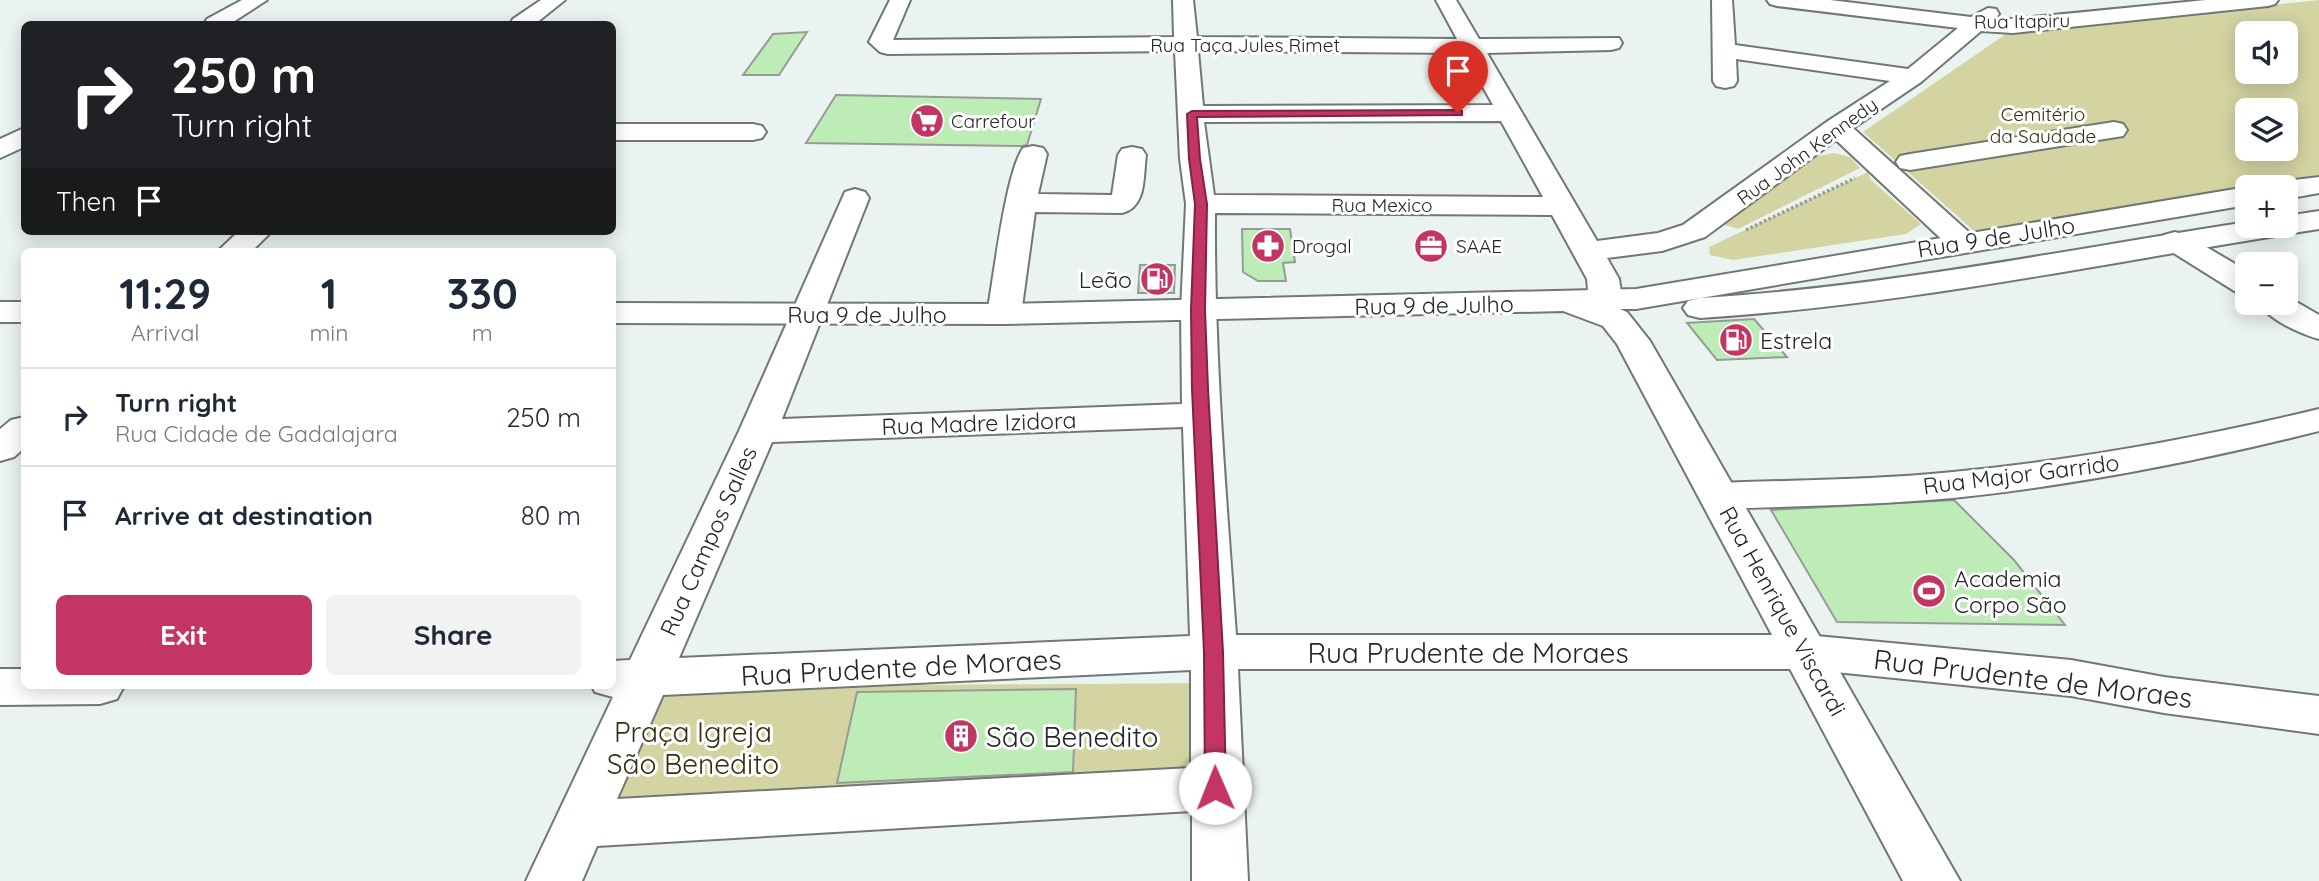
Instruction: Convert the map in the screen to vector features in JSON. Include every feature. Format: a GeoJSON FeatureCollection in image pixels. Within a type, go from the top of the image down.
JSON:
{"type":"FeatureCollection","features":[{"type":"Feature","properties":{"kind":"street"},"geometry":{"type":"LineString","coordinates":[[220,21],[257,0]]}},
{"type":"Feature","properties":{"kind":"street"},"geometry":{"type":"LineString","coordinates":[[525,21],[555,0]]}},
{"type":"Feature","properties":{"kind":"street","name":"Rua Taça Jules Rimet"},"geometry":{"type":"LineString","coordinates":[[900,0],[880,42],[894,48],[1611,43]]}},
{"type":"Feature","properties":{"kind":"street"},"geometry":{"type":"LineString","coordinates":[[1183,0],[1194,159],[1201,204],[1198,310],[1220,881]]}},
{"type":"Feature","properties":{"kind":"street"},"geometry":{"type":"LineString","coordinates":[[1446,0],[1563,206],[1589,283],[1615,319],[1634,320]]}},
{"type":"Feature","properties":{"kind":"street"},"geometry":{"type":"LineString","coordinates":[[1722,0],[1725,80]]}},
{"type":"Feature","properties":{"kind":"street","name":"Rua Itapiru"},"geometry":{"type":"LineString","coordinates":[[1777,0],[1977,24],[2038,24],[2235,1],[2268,0]]}},
{"type":"Feature","properties":{"kind":"street","name":"Rua John Kennedy"},"geometry":{"type":"LineString","coordinates":[[1589,283],[1662,242],[1694,231],[1837,127],[1913,77],[1977,24],[2001,0]]}},
{"type":"Feature","properties":{"kind":"street"},"geometry":{"type":"LineString","coordinates":[[1725,51],[1913,77]]}},
{"type":"Feature","properties":{"kind":"street"},"geometry":{"type":"LineString","coordinates":[[1192,114],[1511,113]]}},
{"type":"Feature","properties":{"kind":"street"},"geometry":{"type":"LineString","coordinates":[[1837,127],[1864,169]]}},
{"type":"Feature","properties":{"kind":"street"},"geometry":{"type":"LineString","coordinates":[[1910,162],[2114,130]]}},
{"type":"Feature","properties":{"kind":"street"},"geometry":{"type":"LineString","coordinates":[[616,132],[753,132]]}},
{"type":"Feature","properties":{"kind":"street"},"geometry":{"type":"LineString","coordinates":[[0,133],[21,135]]}},
{"type":"Feature","properties":{"kind":"street"},"geometry":{"type":"LineString","coordinates":[[0,150],[21,137]]}},
{"type":"Feature","properties":{"kind":"street"},"geometry":{"type":"LineString","coordinates":[[1808,148],[1846,150],[1864,169],[1962,242],[1970,254],[1967,261],[1955,267],[1843,284],[1811,302]]}},
{"type":"Feature","properties":{"kind":"street"},"geometry":{"type":"LineString","coordinates":[[1004,314],[1022,202],[1033,154]]}},
{"type":"Feature","properties":{"kind":"street"},"geometry":{"type":"LineString","coordinates":[[1022,202],[1122,204],[1126,199],[1132,155]]}},
{"type":"Feature","properties":{"kind":"street"},"geometry":{"type":"LineString","coordinates":[[2298,188],[2319,185]]}},
{"type":"Feature","properties":{"kind":"street","name":"Rua Campos Salles"},"geometry":{"type":"LineString","coordinates":[[554,881],[579,824],[629,679],[758,430],[855,198]]}},
{"type":"Feature","properties":{"kind":"street","name":"Rua 9 de Julho"},"geometry":{"type":"LineString","coordinates":[[1634,320],[1962,242],[2235,198]]}},
{"type":"Feature","properties":{"kind":"street","name":"Rua Mexico"},"geometry":{"type":"LineString","coordinates":[[1201,204],[1563,206]]}},
{"type":"Feature","properties":{"kind":"street"},"geometry":{"type":"LineString","coordinates":[[2298,223],[2319,220]]}},
{"type":"Feature","properties":{"kind":"street","name":"Rua 9 de Julho"},"geometry":{"type":"LineString","coordinates":[[1634,320],[1667,309],[1811,302],[1935,285],[2235,232]]}},
{"type":"Feature","properties":{"kind":"street"},"geometry":{"type":"LineString","coordinates":[[237,248],[252,235]]}},
{"type":"Feature","properties":{"kind":"street"},"geometry":{"type":"LineString","coordinates":[[2175,241],[2235,278]]}},
{"type":"Feature","properties":{"kind":"street","name":"Rua 9 de Julho"},"geometry":{"type":"LineString","coordinates":[[616,313],[1004,314],[1198,310],[1589,283]]}},
{"type":"Feature","properties":{"kind":"street"},"geometry":{"type":"LineString","coordinates":[[0,312],[21,312]]}},
{"type":"Feature","properties":{"kind":"street"},"geometry":{"type":"LineString","coordinates":[[2295,315],[2319,330]]}},
{"type":"Feature","properties":{"kind":"street","name":"Rua Henrique Viscardi"},"geometry":{"type":"LineString","coordinates":[[1634,320],[1720,496],[1932,881]]}},
{"type":"Feature","properties":{"kind":"street","name":"Rua Madre Izidora"},"geometry":{"type":"LineString","coordinates":[[758,430],[1201,415]]}},
{"type":"Feature","properties":{"kind":"street","name":"Rua Major Garrido"},"geometry":{"type":"LineString","coordinates":[[1720,496],[1950,485],[2089,468],[2242,440],[2319,420]]}},
{"type":"Feature","properties":{"kind":"street"},"geometry":{"type":"LineString","coordinates":[[0,449],[21,431]]}},
{"type":"Feature","properties":{"kind":"street","name":"Rua Prudente de Moraes"},"geometry":{"type":"LineString","coordinates":[[629,679],[1213,652],[1806,652],[2071,678],[2164,695],[2319,715]]}},
{"type":"Feature","properties":{"kind":"street"},"geometry":{"type":"LineString","coordinates":[[0,687],[21,687]]}},
{"type":"Feature","properties":{"kind":"street"},"geometry":{"type":"LineString","coordinates":[[579,824],[1215,788]]}},
{"type":"Feature","properties":{"kind":"path"},"geometry":{"type":"LineString","coordinates":[[1746,230],[1864,169]]}},
{"type":"Feature","properties":{"kind":"green space","name":"Cemitério da Saudade"},"geometry":{"type":"Polygon","coordinates":[[[2319,0],[2319,175],[2298,178],[2298,175],[2235,175],[2235,189],[1974,231],[1863,132],[2006,34],[2319,0]]]}},
{"type":"Feature","properties":{"kind":"green space"},"geometry":{"type":"Polygon","coordinates":[[[1834,153],[1850,157],[1860,168],[1738,229],[1722,224],[1810,158],[1834,153]]]}},
{"type":"Feature","properties":{"kind":"green space"},"geometry":{"type":"Polygon","coordinates":[[[1868,172],[1871,180],[1921,224],[1906,234],[1733,260],[1710,255],[1709,247],[1868,172]]]}},
{"type":"Feature","properties":{"kind":"green space","name":"Praça Igreja São Benedito"},"geometry":{"type":"Polygon","coordinates":[[[1208,683],[1215,788],[603,809],[654,687],[1208,683]]]}},
{"type":"Feature","properties":{"kind":"building"},"geometry":{"type":"Polygon","coordinates":[[[807,32],[779,75],[743,75],[773,34],[807,32]]]}},
{"type":"Feature","properties":{"kind":"building","name":"Carrefour"},"geometry":{"type":"Polygon","coordinates":[[[836,95],[1041,99],[1027,145],[1022,146],[806,143],[836,95]]]}},
{"type":"Feature","properties":{"kind":"building","name":"Drogal"},"geometry":{"type":"Polygon","coordinates":[[[1242,229],[1290,229],[1295,262],[1283,263],[1286,281],[1258,281],[1243,272],[1242,229]]]}},
{"type":"Feature","properties":{"kind":"building","name":"Leão"},"geometry":{"type":"Polygon","coordinates":[[[1140,265],[1175,265],[1174,293],[1138,293],[1140,265]]]}},
{"type":"Feature","properties":{"kind":"building","name":"Estrela"},"geometry":{"type":"Polygon","coordinates":[[[1754,319],[1787,357],[1717,360],[1687,323],[1754,319]]]}},
{"type":"Feature","properties":{"kind":"building","name":"Academia Corpo São"},"geometry":{"type":"Polygon","coordinates":[[[1954,500],[2014,560],[2065,625],[1837,622],[1771,510],[1954,500]]]}},
{"type":"Feature","properties":{"kind":"building","name":"São Benedito"},"geometry":{"type":"Polygon","coordinates":[[[1076,689],[1073,772],[837,783],[857,692],[1076,689]]]}},
{"type":"Feature","properties":{"kind":"place","name":"Carrefour"},"geometry":{"type":"Point","coordinates":[927,121]}},
{"type":"Feature","properties":{"kind":"place","name":"Drogal"},"geometry":{"type":"Point","coordinates":[1268,246]}},
{"type":"Feature","properties":{"kind":"place","name":"SAAE"},"geometry":{"type":"Point","coordinates":[1431,246]}},
{"type":"Feature","properties":{"kind":"place","name":"Leão"},"geometry":{"type":"Point","coordinates":[1157,279]}},
{"type":"Feature","properties":{"kind":"place","name":"Estrela"},"geometry":{"type":"Point","coordinates":[1736,340]}},
{"type":"Feature","properties":{"kind":"place","name":"Academia Corpo São"},"geometry":{"type":"Point","coordinates":[1929,591]}},
{"type":"Feature","properties":{"kind":"place","name":"São Benedito"},"geometry":{"type":"Point","coordinates":[961,736]}},
{"type":"Feature","properties":{"kind":"route"},"geometry":{"type":"LineString","coordinates":[[1215,788],[1213,652],[1198,310],[1201,204],[1194,159],[1192,114],[1458,113]]}}]}
